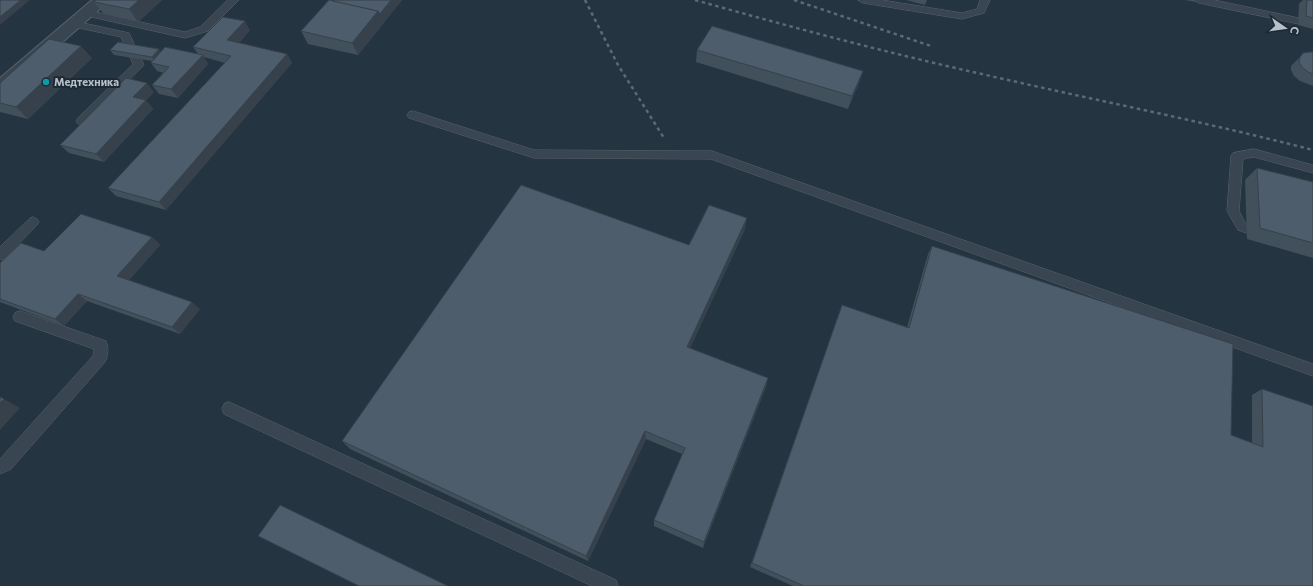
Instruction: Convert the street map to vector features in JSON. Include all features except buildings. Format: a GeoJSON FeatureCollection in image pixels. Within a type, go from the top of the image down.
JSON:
{"type":"FeatureCollection","features":[{"type":"Feature","properties":{"kind":"street"},"geometry":{"type":"LineString","coordinates":[[0,88],[102,0]]}},
{"type":"Feature","properties":{"kind":"lane"},"geometry":{"type":"LineString","coordinates":[[87,12],[185,35],[204,29],[234,0]]}},
{"type":"Feature","properties":{"kind":"lane"},"geometry":{"type":"LineString","coordinates":[[863,0],[962,16],[981,11],[985,0]]}},
{"type":"Feature","properties":{"kind":"lane"},"geometry":{"type":"LineString","coordinates":[[1199,0],[1313,24]]}},
{"type":"Feature","properties":{"kind":"lane"},"geometry":{"type":"LineString","coordinates":[[74,24],[125,36],[139,65],[82,121]]}},
{"type":"Feature","properties":{"kind":"lane"},"geometry":{"type":"LineString","coordinates":[[413,115],[534,154],[712,155],[1313,370]]}},
{"type":"Feature","properties":{"kind":"lane"},"geometry":{"type":"LineString","coordinates":[[1278,238],[1242,227],[1233,211],[1238,156],[1254,153],[1313,169]]}},
{"type":"Feature","properties":{"kind":"lane"},"geometry":{"type":"LineString","coordinates":[[0,255],[33,222]]}},
{"type":"Feature","properties":{"kind":"lane"},"geometry":{"type":"LineString","coordinates":[[0,467],[6,464],[100,358],[101,345],[20,317]]}},
{"type":"Feature","properties":{"kind":"lane"},"geometry":{"type":"LineString","coordinates":[[229,408],[610,586]]}},
{"type":"Feature","properties":{"kind":"railway"},"geometry":{"type":"LineString","coordinates":[[585,0],[618,65],[664,138]]}},
{"type":"Feature","properties":{"kind":"railway"},"geometry":{"type":"LineString","coordinates":[[695,0],[803,30],[913,58],[1313,150]]}},
{"type":"Feature","properties":{"kind":"railway"},"geometry":{"type":"LineString","coordinates":[[794,0],[931,46]]}},
{"type":"Feature","properties":{"kind":"place","name":"Медтехника"},"geometry":{"type":"Point","coordinates":[46,82]}}]}
